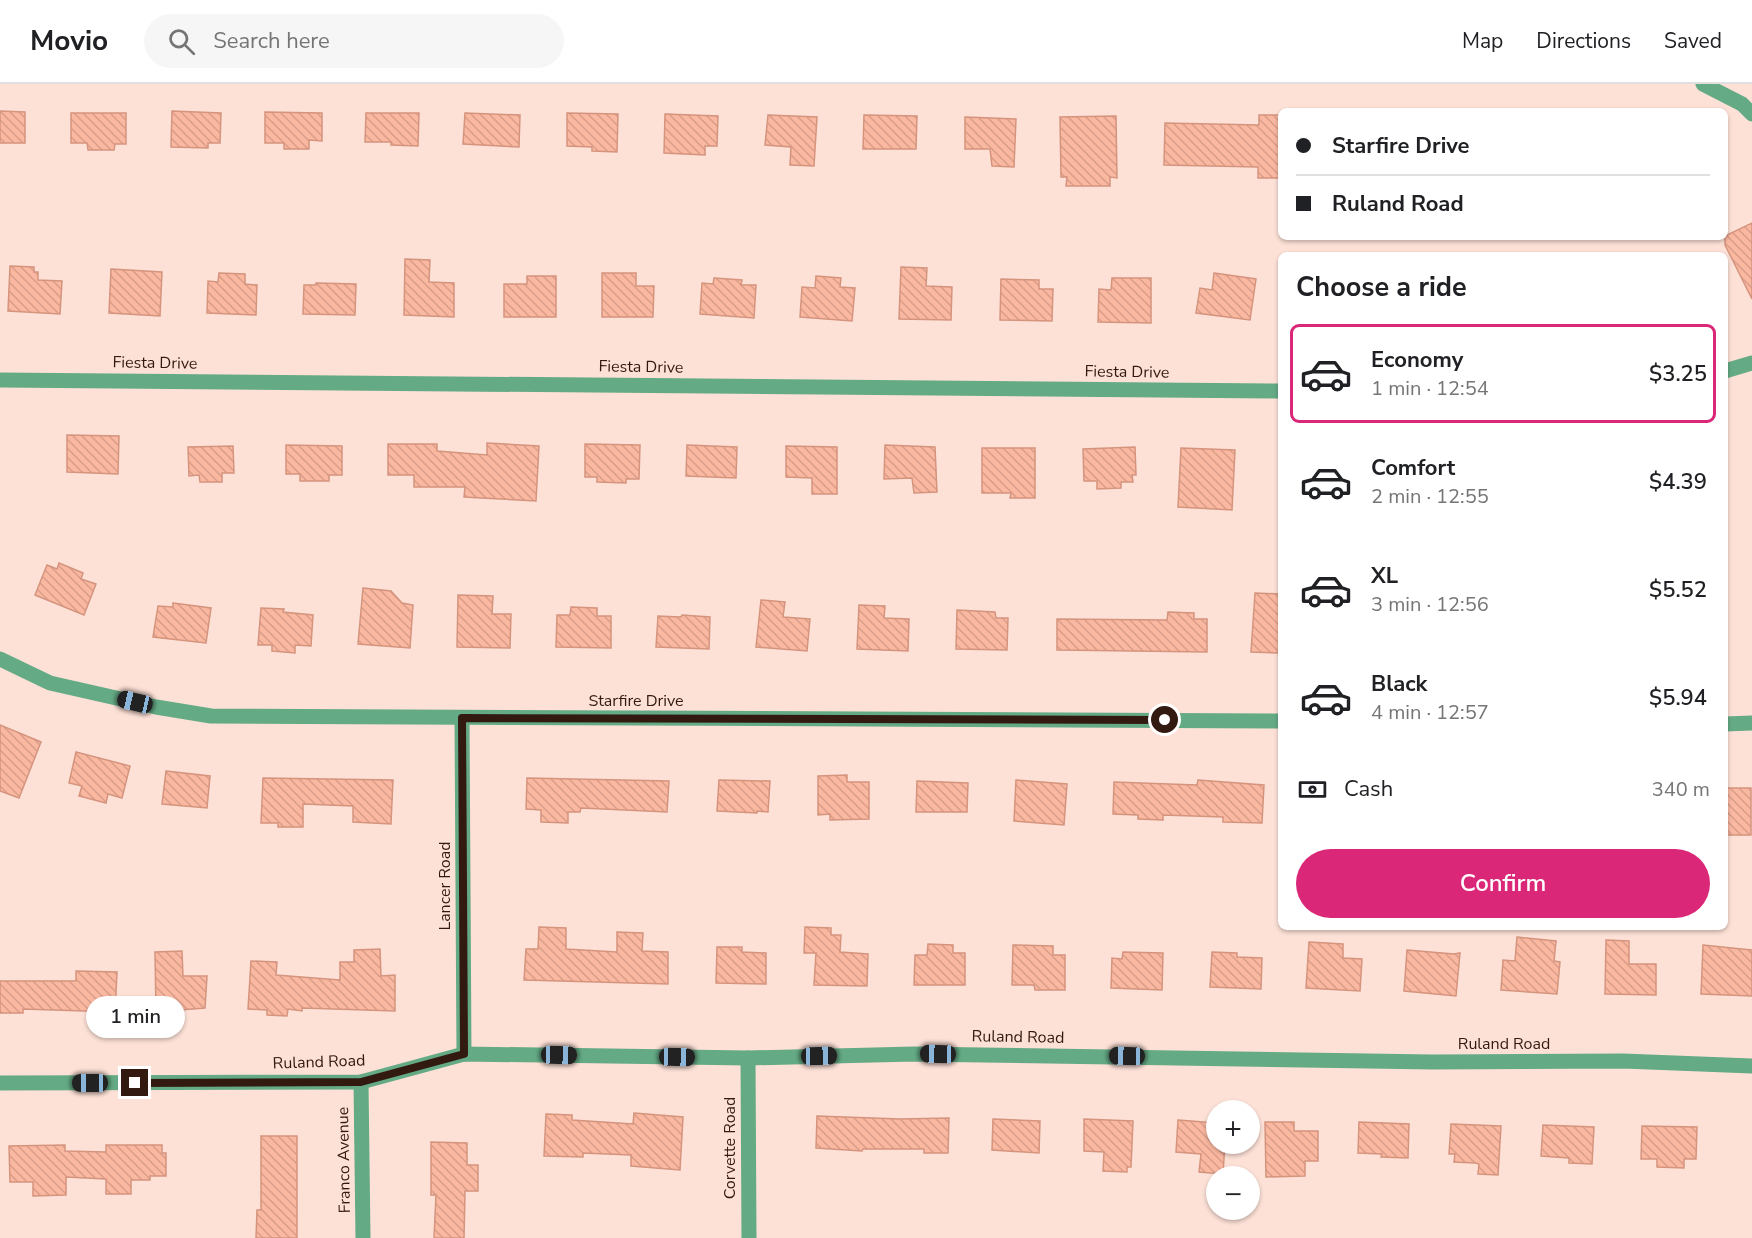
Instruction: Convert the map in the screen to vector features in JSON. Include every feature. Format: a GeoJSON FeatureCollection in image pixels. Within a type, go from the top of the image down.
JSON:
{"type":"FeatureCollection","features":[{"type":"Feature","properties":{"kind":"street"},"geometry":{"type":"LineString","coordinates":[[1703,84],[1742,104],[1752,114]]}},
{"type":"Feature","properties":{"kind":"street"},"geometry":{"type":"LineString","coordinates":[[1728,370],[1752,363]]}},
{"type":"Feature","properties":{"kind":"street","name":"Fiesta Drive"},"geometry":{"type":"LineString","coordinates":[[0,380],[1278,391]]}},
{"type":"Feature","properties":{"kind":"street","name":"Starfire Drive"},"geometry":{"type":"LineString","coordinates":[[0,659],[50,683],[156,707],[211,716],[1278,721]]}},
{"type":"Feature","properties":{"kind":"street","name":"Lancer Road"},"geometry":{"type":"LineString","coordinates":[[462,718],[464,1054]]}},
{"type":"Feature","properties":{"kind":"street"},"geometry":{"type":"LineString","coordinates":[[1728,724],[1752,723]]}},
{"type":"Feature","properties":{"kind":"street","name":"Ruland Road"},"geometry":{"type":"LineString","coordinates":[[0,1083],[361,1082],[464,1054],[748,1058],[914,1054],[1433,1062],[1623,1061],[1752,1066]]}},
{"type":"Feature","properties":{"kind":"street","name":"Corvette Road"},"geometry":{"type":"LineString","coordinates":[[748,1058],[748,1238]]}},
{"type":"Feature","properties":{"kind":"street","name":"Franco Avenue"},"geometry":{"type":"LineString","coordinates":[[361,1082],[363,1238]]}},
{"type":"Feature","properties":{"kind":"building"},"geometry":{"type":"Polygon","coordinates":[[[0,111],[25,112],[25,143],[0,143],[0,111]]]}},
{"type":"Feature","properties":{"kind":"building"},"geometry":{"type":"Polygon","coordinates":[[[172,111],[221,113],[220,143],[208,143],[208,148],[171,147],[172,111]]]}},
{"type":"Feature","properties":{"kind":"building"},"geometry":{"type":"Polygon","coordinates":[[[265,112],[322,113],[322,141],[309,140],[309,149],[284,149],[284,143],[265,143],[265,112]]]}},
{"type":"Feature","properties":{"kind":"building"},"geometry":{"type":"Polygon","coordinates":[[[71,113],[126,113],[126,144],[115,144],[114,150],[88,150],[87,143],[71,143],[71,113]]]}},
{"type":"Feature","properties":{"kind":"building"},"geometry":{"type":"Polygon","coordinates":[[[366,113],[419,113],[418,146],[391,145],[391,142],[365,142],[366,113]]]}},
{"type":"Feature","properties":{"kind":"building"},"geometry":{"type":"Polygon","coordinates":[[[465,113],[520,115],[519,147],[463,144],[465,113]]]}},
{"type":"Feature","properties":{"kind":"building"},"geometry":{"type":"Polygon","coordinates":[[[567,113],[618,114],[617,152],[592,151],[592,147],[567,146],[567,113]]]}},
{"type":"Feature","properties":{"kind":"building"},"geometry":{"type":"Polygon","coordinates":[[[665,114],[718,116],[717,146],[705,146],[705,155],[664,153],[665,114]]]}},
{"type":"Feature","properties":{"kind":"building"},"geometry":{"type":"Polygon","coordinates":[[[768,115],[817,117],[814,166],[790,165],[791,147],[765,145],[768,115]]]}},
{"type":"Feature","properties":{"kind":"building"},"geometry":{"type":"Polygon","coordinates":[[[864,115],[917,116],[916,149],[863,149],[864,115]]]}},
{"type":"Feature","properties":{"kind":"building"},"geometry":{"type":"Polygon","coordinates":[[[1259,115],[1278,115],[1278,178],[1258,178],[1258,167],[1164,165],[1165,123],[1259,125],[1259,115]]]}},
{"type":"Feature","properties":{"kind":"building"},"geometry":{"type":"Polygon","coordinates":[[[1116,116],[1117,178],[1110,177],[1110,186],[1066,186],[1067,177],[1061,177],[1060,117],[1116,116]]]}},
{"type":"Feature","properties":{"kind":"building"},"geometry":{"type":"Polygon","coordinates":[[[965,117],[1016,119],[1014,167],[992,166],[990,149],[965,149],[965,117]]]}},
{"type":"Feature","properties":{"kind":"building"},"geometry":{"type":"Polygon","coordinates":[[[1752,223],[1752,299],[1725,245],[1728,235],[1752,223]]]}},
{"type":"Feature","properties":{"kind":"building"},"geometry":{"type":"Polygon","coordinates":[[[405,259],[430,260],[429,282],[454,283],[454,317],[404,315],[405,259]]]}},
{"type":"Feature","properties":{"kind":"building"},"geometry":{"type":"Polygon","coordinates":[[[10,266],[34,267],[34,272],[38,272],[38,280],[62,281],[60,314],[8,311],[10,266]]]}},
{"type":"Feature","properties":{"kind":"building"},"geometry":{"type":"Polygon","coordinates":[[[901,267],[927,268],[926,286],[952,287],[951,320],[899,319],[901,267]]]}},
{"type":"Feature","properties":{"kind":"building"},"geometry":{"type":"Polygon","coordinates":[[[111,269],[162,272],[160,316],[109,313],[111,269]]]}},
{"type":"Feature","properties":{"kind":"building"},"geometry":{"type":"Polygon","coordinates":[[[219,273],[245,274],[245,284],[257,285],[256,315],[207,313],[208,281],[218,282],[219,273]]]}},
{"type":"Feature","properties":{"kind":"building"},"geometry":{"type":"Polygon","coordinates":[[[602,273],[636,273],[636,286],[654,286],[653,317],[602,317],[602,273]]]}},
{"type":"Feature","properties":{"kind":"building"},"geometry":{"type":"Polygon","coordinates":[[[1214,273],[1256,279],[1250,320],[1196,313],[1200,288],[1212,290],[1214,273]]]}},
{"type":"Feature","properties":{"kind":"building"},"geometry":{"type":"Polygon","coordinates":[[[527,276],[556,276],[556,317],[504,317],[504,284],[527,284],[527,276]]]}},
{"type":"Feature","properties":{"kind":"building"},"geometry":{"type":"Polygon","coordinates":[[[816,276],[841,278],[840,287],[855,288],[852,321],[800,317],[802,287],[815,288],[816,276]]]}},
{"type":"Feature","properties":{"kind":"building"},"geometry":{"type":"Polygon","coordinates":[[[714,278],[742,280],[741,285],[756,285],[754,318],[700,314],[702,283],[713,284],[714,278]]]}},
{"type":"Feature","properties":{"kind":"building"},"geometry":{"type":"Polygon","coordinates":[[[1112,278],[1151,278],[1151,323],[1098,322],[1099,289],[1111,290],[1112,278]]]}},
{"type":"Feature","properties":{"kind":"building"},"geometry":{"type":"Polygon","coordinates":[[[1001,279],[1039,280],[1039,289],[1053,289],[1052,321],[1000,320],[1001,279]]]}},
{"type":"Feature","properties":{"kind":"building"},"geometry":{"type":"Polygon","coordinates":[[[316,283],[356,284],[355,315],[303,314],[304,285],[316,285],[316,283]]]}},
{"type":"Feature","properties":{"kind":"building"},"geometry":{"type":"Polygon","coordinates":[[[67,435],[119,436],[118,474],[67,472],[67,435]]]}},
{"type":"Feature","properties":{"kind":"building"},"geometry":{"type":"Polygon","coordinates":[[[487,443],[539,446],[536,501],[464,497],[465,487],[414,487],[414,475],[388,475],[388,444],[437,444],[437,451],[487,455],[487,443]]]}},
{"type":"Feature","properties":{"kind":"building"},"geometry":{"type":"Polygon","coordinates":[[[585,444],[640,445],[639,479],[626,479],[626,483],[597,482],[597,477],[585,477],[585,444]]]}},
{"type":"Feature","properties":{"kind":"building"},"geometry":{"type":"Polygon","coordinates":[[[286,445],[342,446],[342,475],[329,475],[329,481],[300,481],[300,474],[286,474],[286,445]]]}},
{"type":"Feature","properties":{"kind":"building"},"geometry":{"type":"Polygon","coordinates":[[[687,445],[737,447],[736,478],[686,476],[687,445]]]}},
{"type":"Feature","properties":{"kind":"building"},"geometry":{"type":"Polygon","coordinates":[[[885,445],[935,447],[937,492],[914,493],[912,478],[884,479],[885,445]]]}},
{"type":"Feature","properties":{"kind":"building"},"geometry":{"type":"Polygon","coordinates":[[[233,446],[234,473],[222,473],[222,482],[200,482],[199,475],[189,476],[188,447],[233,446]]]}},
{"type":"Feature","properties":{"kind":"building"},"geometry":{"type":"Polygon","coordinates":[[[786,446],[837,447],[837,494],[812,494],[812,478],[786,477],[786,446]]]}},
{"type":"Feature","properties":{"kind":"building"},"geometry":{"type":"Polygon","coordinates":[[[1135,447],[1136,475],[1132,475],[1133,482],[1121,482],[1121,488],[1097,489],[1097,481],[1084,481],[1083,449],[1135,447]]]}},
{"type":"Feature","properties":{"kind":"building"},"geometry":{"type":"Polygon","coordinates":[[[982,448],[1035,448],[1035,498],[1010,498],[1011,493],[982,493],[982,448]]]}},
{"type":"Feature","properties":{"kind":"building"},"geometry":{"type":"Polygon","coordinates":[[[1181,448],[1235,450],[1232,510],[1178,507],[1181,448]]]}},
{"type":"Feature","properties":{"kind":"building"},"geometry":{"type":"Polygon","coordinates":[[[59,563],[83,573],[81,579],[96,584],[84,615],[35,595],[47,565],[57,569],[59,563]]]}},
{"type":"Feature","properties":{"kind":"building"},"geometry":{"type":"Polygon","coordinates":[[[363,588],[391,591],[402,603],[413,605],[410,648],[358,644],[363,588]]]}},
{"type":"Feature","properties":{"kind":"building"},"geometry":{"type":"Polygon","coordinates":[[[1255,593],[1278,594],[1278,653],[1251,652],[1255,593]]]}},
{"type":"Feature","properties":{"kind":"building"},"geometry":{"type":"Polygon","coordinates":[[[458,595],[493,596],[492,614],[511,614],[510,648],[457,647],[458,595]]]}},
{"type":"Feature","properties":{"kind":"building"},"geometry":{"type":"Polygon","coordinates":[[[761,600],[785,602],[783,617],[810,619],[807,651],[756,647],[761,600]]]}},
{"type":"Feature","properties":{"kind":"building"},"geometry":{"type":"Polygon","coordinates":[[[173,603],[211,608],[206,643],[153,637],[158,606],[173,607],[173,603]]]}},
{"type":"Feature","properties":{"kind":"building"},"geometry":{"type":"Polygon","coordinates":[[[859,605],[885,606],[884,618],[909,619],[908,651],[857,649],[859,605]]]}},
{"type":"Feature","properties":{"kind":"building"},"geometry":{"type":"Polygon","coordinates":[[[571,607],[597,608],[597,616],[611,616],[611,648],[556,647],[557,615],[570,615],[571,607]]]}},
{"type":"Feature","properties":{"kind":"building"},"geometry":{"type":"Polygon","coordinates":[[[261,608],[284,609],[283,612],[313,615],[311,646],[295,645],[295,653],[272,651],[272,645],[258,645],[261,608]]]}},
{"type":"Feature","properties":{"kind":"building"},"geometry":{"type":"Polygon","coordinates":[[[957,610],[995,612],[996,618],[1008,618],[1007,650],[956,649],[957,610]]]}},
{"type":"Feature","properties":{"kind":"building"},"geometry":{"type":"Polygon","coordinates":[[[1168,612],[1194,613],[1194,619],[1207,619],[1207,652],[1057,650],[1057,619],[1167,620],[1168,612]]]}},
{"type":"Feature","properties":{"kind":"building"},"geometry":{"type":"Polygon","coordinates":[[[682,615],[710,617],[709,649],[656,647],[658,616],[681,617],[682,615]]]}},
{"type":"Feature","properties":{"kind":"building"},"geometry":{"type":"Polygon","coordinates":[[[0,725],[41,742],[19,798],[0,791],[0,725]]]}},
{"type":"Feature","properties":{"kind":"building"},"geometry":{"type":"Polygon","coordinates":[[[76,752],[130,766],[122,798],[108,794],[106,803],[79,796],[82,786],[69,783],[76,752]]]}},
{"type":"Feature","properties":{"kind":"building"},"geometry":{"type":"Polygon","coordinates":[[[166,771],[210,776],[207,808],[162,804],[166,771]]]}},
{"type":"Feature","properties":{"kind":"building"},"geometry":{"type":"Polygon","coordinates":[[[847,775],[847,782],[869,782],[869,819],[830,820],[830,814],[818,815],[818,776],[847,775]]]}},
{"type":"Feature","properties":{"kind":"building"},"geometry":{"type":"Polygon","coordinates":[[[263,778],[393,780],[391,824],[353,822],[353,806],[303,804],[303,827],[278,827],[278,823],[261,823],[263,778]]]}},
{"type":"Feature","properties":{"kind":"building"},"geometry":{"type":"Polygon","coordinates":[[[527,778],[669,781],[667,812],[581,808],[580,812],[568,812],[568,823],[541,822],[541,810],[526,809],[527,778]]]}},
{"type":"Feature","properties":{"kind":"building"},"geometry":{"type":"Polygon","coordinates":[[[719,780],[770,781],[768,812],[717,811],[719,780]]]}},
{"type":"Feature","properties":{"kind":"building"},"geometry":{"type":"Polygon","coordinates":[[[1016,780],[1067,784],[1064,825],[1014,821],[1016,780]]]}},
{"type":"Feature","properties":{"kind":"building"},"geometry":{"type":"Polygon","coordinates":[[[1198,780],[1264,785],[1262,823],[1223,822],[1223,817],[1163,815],[1163,820],[1138,819],[1138,815],[1113,814],[1114,782],[1197,785],[1198,780]]]}},
{"type":"Feature","properties":{"kind":"building"},"geometry":{"type":"Polygon","coordinates":[[[917,781],[968,783],[967,812],[916,812],[917,781]]]}},
{"type":"Feature","properties":{"kind":"building"},"geometry":{"type":"Polygon","coordinates":[[[1728,788],[1751,788],[1751,835],[1728,835],[1728,788]]]}},
{"type":"Feature","properties":{"kind":"building"},"geometry":{"type":"Polygon","coordinates":[[[539,927],[566,928],[566,949],[617,952],[617,932],[643,933],[642,951],[668,952],[668,984],[524,980],[526,949],[538,949],[539,927]]]}},
{"type":"Feature","properties":{"kind":"building"},"geometry":{"type":"Polygon","coordinates":[[[805,927],[831,928],[831,935],[841,935],[840,952],[868,954],[867,986],[814,985],[816,953],[804,953],[805,927]]]}},
{"type":"Feature","properties":{"kind":"building"},"geometry":{"type":"Polygon","coordinates":[[[1517,937],[1556,941],[1554,961],[1560,962],[1557,994],[1501,990],[1503,960],[1515,961],[1517,937]]]}},
{"type":"Feature","properties":{"kind":"building"},"geometry":{"type":"Polygon","coordinates":[[[1606,940],[1629,941],[1629,964],[1656,964],[1656,995],[1605,994],[1606,940]]]}},
{"type":"Feature","properties":{"kind":"building"},"geometry":{"type":"Polygon","coordinates":[[[1309,942],[1343,944],[1343,958],[1362,959],[1360,991],[1306,988],[1309,942]]]}},
{"type":"Feature","properties":{"kind":"building"},"geometry":{"type":"Polygon","coordinates":[[[928,944],[953,945],[953,953],[965,953],[965,985],[914,985],[915,955],[927,955],[928,944]]]}},
{"type":"Feature","properties":{"kind":"building"},"geometry":{"type":"Polygon","coordinates":[[[1013,945],[1053,946],[1053,955],[1065,955],[1065,990],[1035,990],[1034,985],[1012,985],[1013,945]]]}},
{"type":"Feature","properties":{"kind":"building"},"geometry":{"type":"Polygon","coordinates":[[[1703,945],[1752,950],[1752,996],[1701,994],[1703,945]]]}},
{"type":"Feature","properties":{"kind":"building"},"geometry":{"type":"Polygon","coordinates":[[[717,947],[742,947],[742,952],[766,953],[766,984],[716,983],[717,947]]]}},
{"type":"Feature","properties":{"kind":"building"},"geometry":{"type":"Polygon","coordinates":[[[380,949],[381,976],[395,975],[395,1011],[302,1008],[302,1011],[288,1009],[287,1016],[267,1015],[267,1010],[248,1009],[251,961],[277,962],[276,975],[340,980],[340,962],[354,962],[354,950],[380,949]]]}},
{"type":"Feature","properties":{"kind":"building"},"geometry":{"type":"Polygon","coordinates":[[[1407,950],[1460,953],[1456,996],[1404,991],[1407,950]]]}},
{"type":"Feature","properties":{"kind":"building"},"geometry":{"type":"Polygon","coordinates":[[[182,951],[183,976],[207,976],[205,1008],[156,1012],[155,952],[182,951]]]}},
{"type":"Feature","properties":{"kind":"building"},"geometry":{"type":"Polygon","coordinates":[[[1123,952],[1163,953],[1162,990],[1111,988],[1112,958],[1122,959],[1123,952]]]}},
{"type":"Feature","properties":{"kind":"building"},"geometry":{"type":"Polygon","coordinates":[[[1212,952],[1237,953],[1237,957],[1262,958],[1261,989],[1210,987],[1212,952]]]}},
{"type":"Feature","properties":{"kind":"building"},"geometry":{"type":"Polygon","coordinates":[[[76,971],[117,972],[115,1012],[23,1009],[23,1013],[0,1013],[0,981],[76,981],[76,971]]]}},
{"type":"Feature","properties":{"kind":"building"},"geometry":{"type":"Polygon","coordinates":[[[634,1113],[683,1117],[680,1170],[631,1166],[631,1155],[583,1153],[583,1157],[544,1156],[546,1114],[572,1115],[572,1120],[633,1124],[634,1113]]]}},
{"type":"Feature","properties":{"kind":"building"},"geometry":{"type":"Polygon","coordinates":[[[817,1116],[949,1118],[948,1153],[924,1153],[924,1149],[863,1149],[862,1151],[816,1148],[817,1116]]]}},
{"type":"Feature","properties":{"kind":"building"},"geometry":{"type":"Polygon","coordinates":[[[993,1119],[1040,1121],[1039,1153],[992,1150],[993,1119]]]}},
{"type":"Feature","properties":{"kind":"building"},"geometry":{"type":"Polygon","coordinates":[[[1084,1119],[1133,1121],[1131,1167],[1127,1167],[1127,1172],[1103,1171],[1104,1152],[1084,1151],[1084,1119]]]}},
{"type":"Feature","properties":{"kind":"building"},"geometry":{"type":"Polygon","coordinates":[[[1178,1120],[1206,1122],[1206,1154],[1224,1154],[1224,1166],[1206,1166],[1206,1173],[1199,1172],[1201,1154],[1176,1152],[1178,1120]]]}},
{"type":"Feature","properties":{"kind":"building"},"geometry":{"type":"Polygon","coordinates":[[[1265,1122],[1294,1122],[1294,1131],[1318,1131],[1318,1161],[1305,1161],[1305,1176],[1266,1177],[1265,1122]]]}},
{"type":"Feature","properties":{"kind":"building"},"geometry":{"type":"Polygon","coordinates":[[[1359,1122],[1409,1124],[1408,1158],[1358,1153],[1359,1122]]]}},
{"type":"Feature","properties":{"kind":"building"},"geometry":{"type":"Polygon","coordinates":[[[1451,1124],[1501,1126],[1498,1175],[1478,1174],[1479,1164],[1454,1162],[1455,1154],[1449,1154],[1451,1124]]]}},
{"type":"Feature","properties":{"kind":"building"},"geometry":{"type":"Polygon","coordinates":[[[1543,1125],[1594,1127],[1592,1164],[1569,1163],[1569,1158],[1541,1156],[1543,1125]]]}},
{"type":"Feature","properties":{"kind":"building"},"geometry":{"type":"Polygon","coordinates":[[[1642,1126],[1697,1127],[1696,1159],[1684,1159],[1684,1168],[1657,1167],[1657,1159],[1641,1159],[1642,1126]]]}},
{"type":"Feature","properties":{"kind":"building"},"geometry":{"type":"Polygon","coordinates":[[[261,1136],[297,1136],[297,1238],[256,1238],[257,1210],[261,1210],[261,1136]]]}},
{"type":"Feature","properties":{"kind":"building"},"geometry":{"type":"Polygon","coordinates":[[[431,1142],[467,1143],[467,1165],[478,1165],[478,1191],[465,1191],[464,1238],[434,1238],[436,1195],[431,1195],[431,1142]]]}},
{"type":"Feature","properties":{"kind":"building"},"geometry":{"type":"Polygon","coordinates":[[[65,1145],[65,1151],[106,1152],[106,1145],[162,1145],[162,1153],[166,1153],[166,1176],[150,1176],[150,1180],[131,1180],[131,1194],[106,1194],[106,1179],[66,1177],[66,1195],[33,1196],[33,1182],[10,1182],[9,1146],[65,1145]]]}},
{"type":"Feature","properties":{"kind":"route"},"geometry":{"type":"LineString","coordinates":[[135,1083],[361,1082],[464,1054],[462,718],[1165,720]]}}]}
